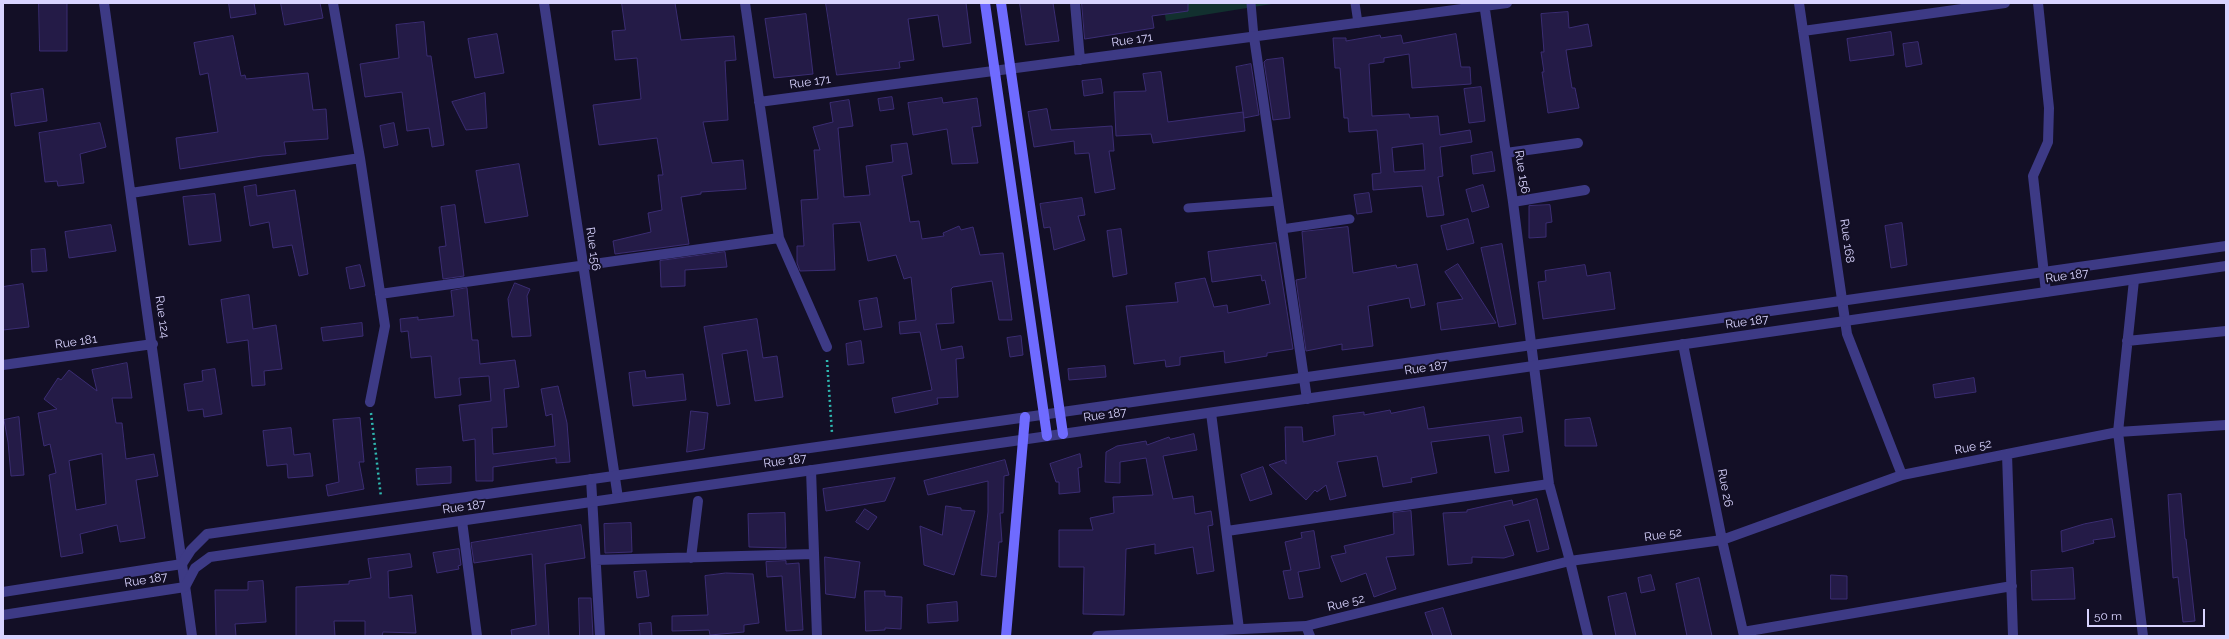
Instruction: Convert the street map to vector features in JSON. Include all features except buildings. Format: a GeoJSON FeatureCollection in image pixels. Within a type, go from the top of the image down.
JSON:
{"type":"FeatureCollection","features":[{"type":"Feature","properties":{"kind":"main road"},"geometry":{"type":"LineString","coordinates":[[984,3],[1047,436]]}},
{"type":"Feature","properties":{"kind":"main road"},"geometry":{"type":"LineString","coordinates":[[1001,3],[1063,434]]}},
{"type":"Feature","properties":{"kind":"main road"},"geometry":{"type":"LineString","coordinates":[[1006,636],[1024,417]]}},
{"type":"Feature","properties":{"kind":"street","name":"Rue 124"},"geometry":{"type":"LineString","coordinates":[[104,3],[130,193],[153,344],[192,636]]}},
{"type":"Feature","properties":{"kind":"street"},"geometry":{"type":"LineString","coordinates":[[333,3],[360,158],[385,326],[370,402]]}},
{"type":"Feature","properties":{"kind":"street","name":"Rue 156"},"geometry":{"type":"LineString","coordinates":[[544,3],[618,498]]}},
{"type":"Feature","properties":{"kind":"street"},"geometry":{"type":"LineString","coordinates":[[745,3],[779,238],[827,346]]}},
{"type":"Feature","properties":{"kind":"street"},"geometry":{"type":"LineString","coordinates":[[1075,3],[1080,60]]}},
{"type":"Feature","properties":{"kind":"street","name":"Rue 171"},"geometry":{"type":"LineString","coordinates":[[759,102],[1358,23],[1484,4],[1507,3]]}},
{"type":"Feature","properties":{"kind":"street","name":"Rue 168"},"geometry":{"type":"LineString","coordinates":[[1799,3],[1845,321],[1848,334],[1902,474]]}},
{"type":"Feature","properties":{"kind":"street"},"geometry":{"type":"LineString","coordinates":[[1803,31],[2005,3]]}},
{"type":"Feature","properties":{"kind":"street"},"geometry":{"type":"LineString","coordinates":[[2038,3],[2049,108],[2048,142],[2034,176],[2046,292]]}},
{"type":"Feature","properties":{"kind":"street","name":"Rue 156"},"geometry":{"type":"LineString","coordinates":[[1484,4],[1514,202],[1549,484],[1570,561],[1588,636]]}},
{"type":"Feature","properties":{"kind":"street"},"geometry":{"type":"LineString","coordinates":[[1254,36],[1307,399]]}},
{"type":"Feature","properties":{"kind":"street"},"geometry":{"type":"LineString","coordinates":[[1506,153],[1578,143]]}},
{"type":"Feature","properties":{"kind":"street"},"geometry":{"type":"LineString","coordinates":[[130,193],[360,158]]}},
{"type":"Feature","properties":{"kind":"street"},"geometry":{"type":"LineString","coordinates":[[1514,202],[1585,190]]}},
{"type":"Feature","properties":{"kind":"street"},"geometry":{"type":"LineString","coordinates":[[380,294],[779,238]]}},
{"type":"Feature","properties":{"kind":"street","name":"Rue 187"},"geometry":{"type":"LineString","coordinates":[[3,592],[182,564],[191,550],[207,534],[2226,246]]}},
{"type":"Feature","properties":{"kind":"street","name":"Rue 187"},"geometry":{"type":"LineString","coordinates":[[3,615],[185,587],[195,568],[210,557],[2226,266]]}},
{"type":"Feature","properties":{"kind":"street"},"geometry":{"type":"LineString","coordinates":[[2134,280],[2118,432],[2143,636]]}},
{"type":"Feature","properties":{"kind":"street"},"geometry":{"type":"LineString","coordinates":[[2128,341],[2226,331]]}},
{"type":"Feature","properties":{"kind":"street","name":"Rue 181"},"geometry":{"type":"LineString","coordinates":[[3,365],[153,344]]}},
{"type":"Feature","properties":{"kind":"street","name":"Rue 26"},"geometry":{"type":"LineString","coordinates":[[1683,344],[1722,540],[1743,634]]}},
{"type":"Feature","properties":{"kind":"street"},"geometry":{"type":"LineString","coordinates":[[1211,413],[1239,629]]}},
{"type":"Feature","properties":{"kind":"street","name":"Rue 52"},"geometry":{"type":"LineString","coordinates":[[1097,636],[1239,629],[1308,631],[1570,561],[1722,540],[1902,474],[2118,432],[2226,425]]}},
{"type":"Feature","properties":{"kind":"street"},"geometry":{"type":"LineString","coordinates":[[2007,454],[2013,636]]}},
{"type":"Feature","properties":{"kind":"street"},"geometry":{"type":"LineString","coordinates":[[811,470],[817,636]]}},
{"type":"Feature","properties":{"kind":"street"},"geometry":{"type":"LineString","coordinates":[[591,479],[600,636]]}},
{"type":"Feature","properties":{"kind":"street"},"geometry":{"type":"LineString","coordinates":[[1227,531],[1549,484]]}},
{"type":"Feature","properties":{"kind":"street"},"geometry":{"type":"LineString","coordinates":[[691,558],[698,501]]}},
{"type":"Feature","properties":{"kind":"street"},"geometry":{"type":"LineString","coordinates":[[462,520],[477,636]]}},
{"type":"Feature","properties":{"kind":"street"},"geometry":{"type":"LineString","coordinates":[[596,560],[814,554]]}},
{"type":"Feature","properties":{"kind":"street"},"geometry":{"type":"LineString","coordinates":[[1743,634],[2012,586]]}},
{"type":"Feature","properties":{"kind":"lane"},"geometry":{"type":"LineString","coordinates":[[1251,3],[1254,36]]}},
{"type":"Feature","properties":{"kind":"lane"},"geometry":{"type":"LineString","coordinates":[[1355,3],[1358,23]]}},
{"type":"Feature","properties":{"kind":"lane"},"geometry":{"type":"LineString","coordinates":[[1188,208],[1278,201]]}},
{"type":"Feature","properties":{"kind":"lane"},"geometry":{"type":"LineString","coordinates":[[1282,229],[1350,219]]}},
{"type":"Feature","properties":{"kind":"path"},"geometry":{"type":"LineString","coordinates":[[827,346],[832,445]]}},
{"type":"Feature","properties":{"kind":"path"},"geometry":{"type":"LineString","coordinates":[[370,402],[383,509]]}},
{"type":"Feature","properties":{"kind":"green space"},"geometry":{"type":"Polygon","coordinates":[[[1163,3],[1278,3],[1166,21],[1163,3]]]}}]}
